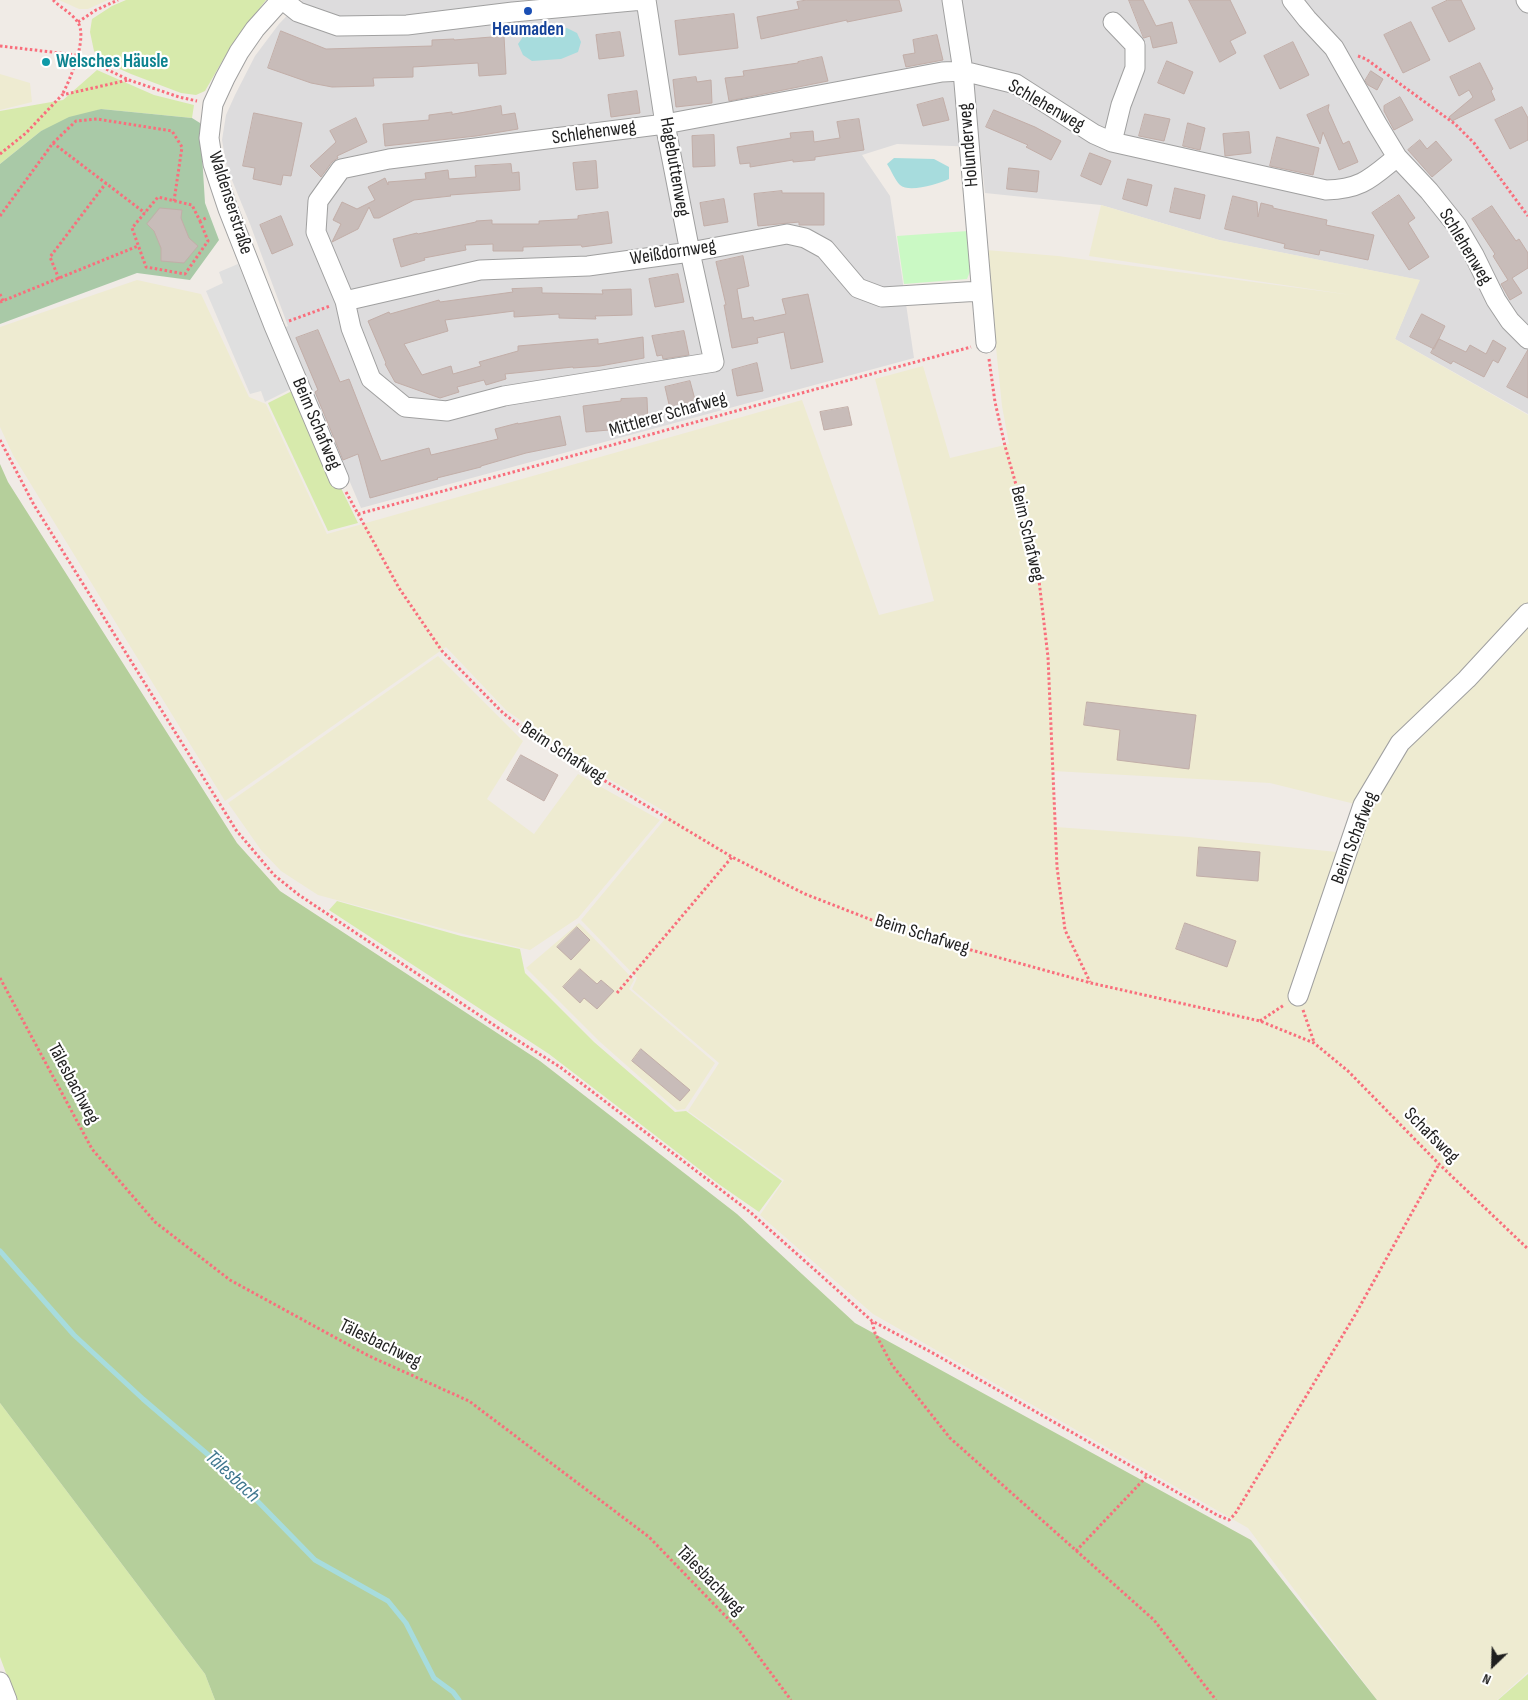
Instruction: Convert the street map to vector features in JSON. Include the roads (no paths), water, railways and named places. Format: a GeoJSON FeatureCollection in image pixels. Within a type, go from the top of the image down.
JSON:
{"type":"FeatureCollection","features":[{"type":"Feature","properties":{"kind":"street"},"geometry":{"type":"LineString","coordinates":[[282,0],[298,12],[338,26],[407,25],[510,6],[645,0]]}},
{"type":"Feature","properties":{"kind":"street","name":"Waldenserstraße"},"geometry":{"type":"LineString","coordinates":[[255,276],[228,209],[213,164],[210,138],[213,104],[224,78],[255,29],[282,0]]}},
{"type":"Feature","properties":{"kind":"street","name":"Hagebuttenweg"},"geometry":{"type":"LineString","coordinates":[[645,0],[665,124],[714,362]]}},
{"type":"Feature","properties":{"kind":"street","name":"Holunderweg"},"geometry":{"type":"LineString","coordinates":[[952,0],[963,71],[981,291]]}},
{"type":"Feature","properties":{"kind":"street","name":"Schlehenweg"},"geometry":{"type":"LineString","coordinates":[[1292,0],[1334,48],[1398,157],[1430,191],[1456,226],[1474,255],[1496,300],[1510,320],[1528,339]]}},
{"type":"Feature","properties":{"kind":"street"},"geometry":{"type":"LineString","coordinates":[[1112,142],[1121,105],[1135,68],[1135,45],[1113,22]]}},
{"type":"Feature","properties":{"kind":"street","name":"Schlehenweg"},"geometry":{"type":"LineString","coordinates":[[714,362],[504,396],[447,411],[406,407],[371,379],[351,328],[345,301],[316,232],[318,201],[341,169],[389,159],[665,124],[942,72],[963,71],[1016,84],[1094,134],[1112,142],[1326,190],[1345,190],[1364,183],[1398,157]]}},
{"type":"Feature","properties":{"kind":"street","name":"Weißdornweg"},"geometry":{"type":"LineString","coordinates":[[345,301],[480,270],[588,266],[690,252],[787,234],[804,238],[825,249],[858,288],[882,297],[981,291]]}},
{"type":"Feature","properties":{"kind":"street","name":"Beim Schafweg"},"geometry":{"type":"LineString","coordinates":[[255,276],[274,326],[339,479]]}},
{"type":"Feature","properties":{"kind":"street"},"geometry":{"type":"LineString","coordinates":[[981,291],[986,343]]}},
{"type":"Feature","properties":{"kind":"street","name":"Beim Schafweg"},"geometry":{"type":"LineString","coordinates":[[1298,996],[1363,805],[1400,743],[1466,679],[1528,613]]}},
{"type":"Feature","properties":{"kind":"street"},"geometry":{"type":"LineString","coordinates":[[0,1682],[7,1700]]}},
{"type":"Feature","properties":{"kind":"water"},"geometry":{"type":"Polygon","coordinates":[[[567,28],[577,33],[581,42],[578,52],[561,59],[532,61],[523,55],[518,44],[525,34],[567,28]]]}},
{"type":"Feature","properties":{"kind":"water"},"geometry":{"type":"Polygon","coordinates":[[[894,158],[934,159],[949,167],[949,179],[924,187],[904,187],[898,183],[887,164],[894,158]]]}},
{"type":"Feature","properties":{"kind":"waterway","name":"Tälesbach"},"geometry":{"type":"LineString","coordinates":[[0,1251],[74,1335],[143,1399],[233,1476],[315,1560],[388,1601],[406,1623],[434,1678],[453,1692],[459,1700]]}},
{"type":"Feature","properties":{"kind":"place","name":"Heumaden"},"geometry":{"type":"Point","coordinates":[528,11]}},
{"type":"Feature","properties":{"kind":"place","name":"Welsches Häusle"},"geometry":{"type":"Point","coordinates":[46,62]}}]}
